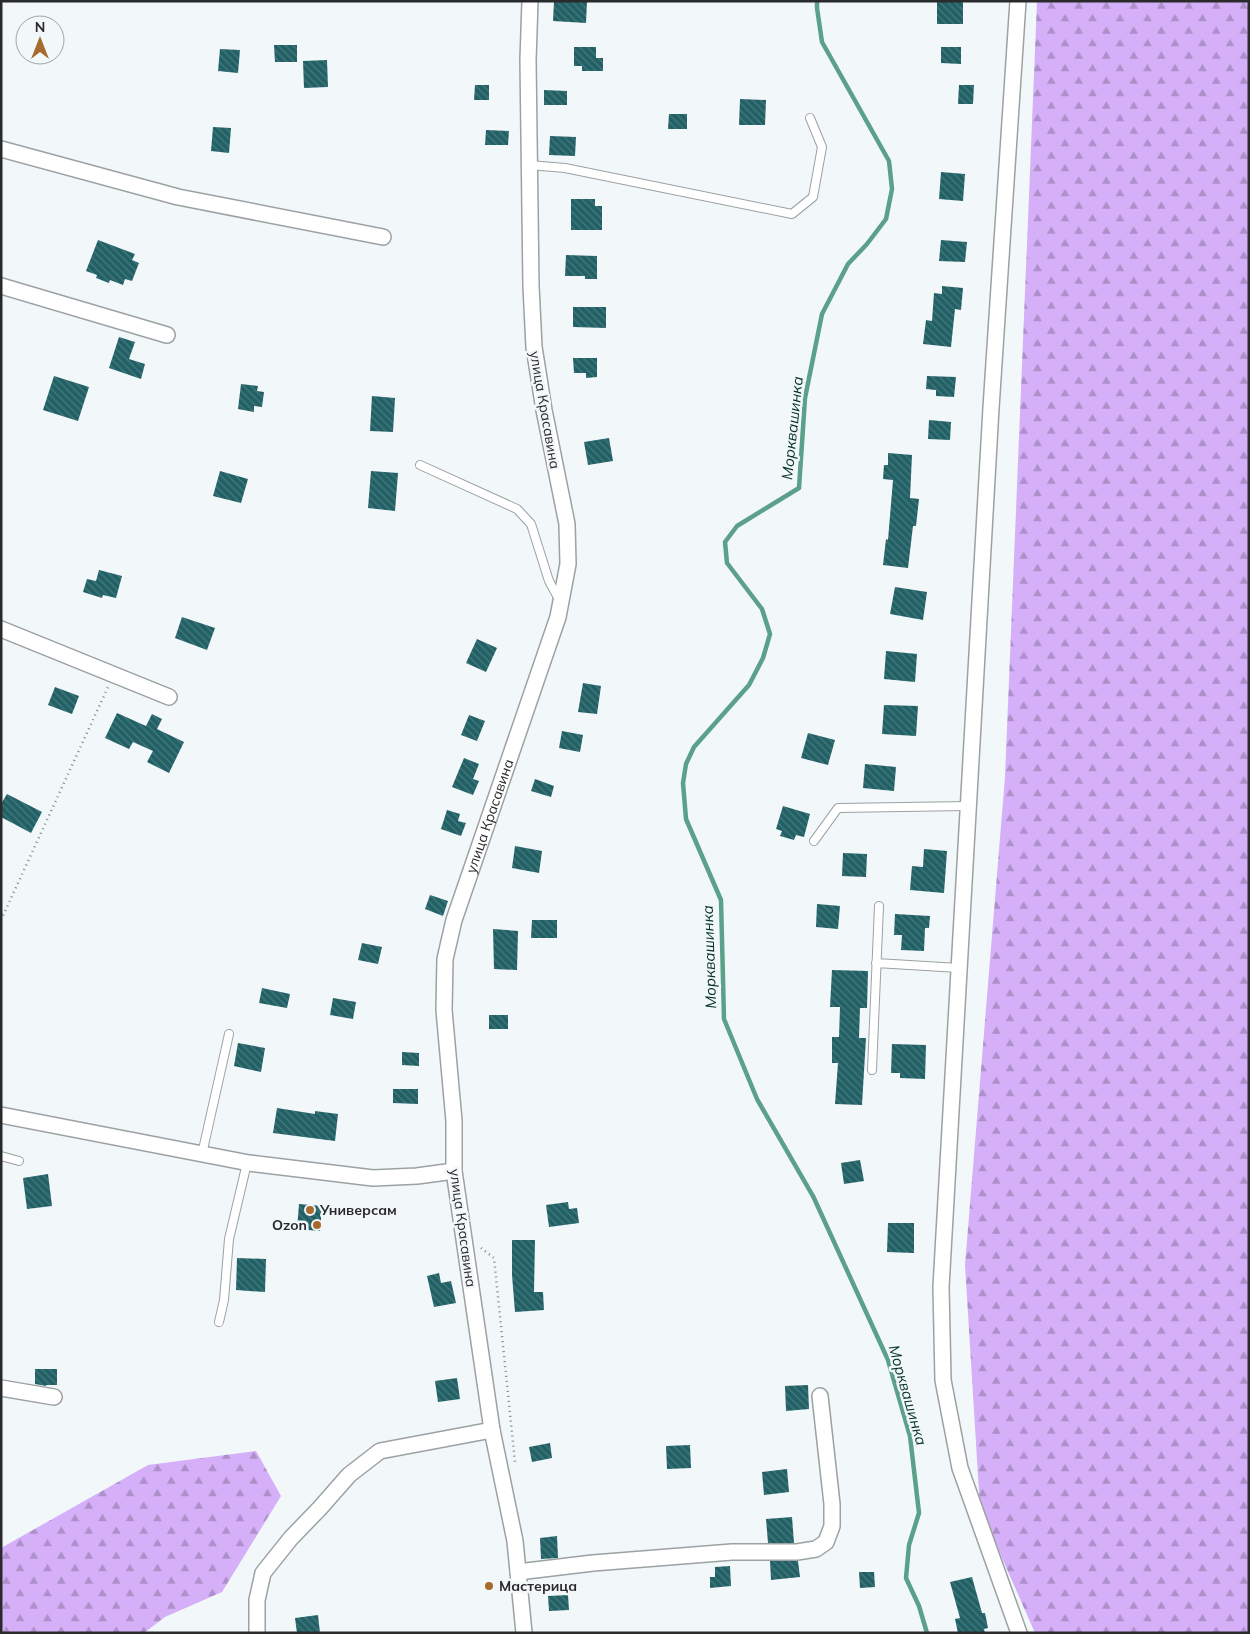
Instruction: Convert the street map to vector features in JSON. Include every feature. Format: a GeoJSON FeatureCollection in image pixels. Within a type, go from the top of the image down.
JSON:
{"type":"FeatureCollection","features":[{"type":"Feature","properties":{"kind":"street","name":"улица Красавина"},"geometry":{"type":"LineString","coordinates":[[524,1633],[515,1541],[492,1430],[454,1171],[454,1121],[444,1010],[445,959],[454,920],[558,616],[568,564],[567,524],[544,410],[534,347],[529,165],[528,60],[530,1]]}},
{"type":"Feature","properties":{"kind":"street"},"geometry":{"type":"LineString","coordinates":[[1018,1],[991,418],[941,1287],[943,1380],[960,1468],[1019,1633]]}},
{"type":"Feature","properties":{"kind":"street"},"geometry":{"type":"LineString","coordinates":[[1,149],[178,197],[383,237]]}},
{"type":"Feature","properties":{"kind":"street"},"geometry":{"type":"LineString","coordinates":[[1,286],[167,335]]}},
{"type":"Feature","properties":{"kind":"street"},"geometry":{"type":"LineString","coordinates":[[1,629],[169,697]]}},
{"type":"Feature","properties":{"kind":"street"},"geometry":{"type":"LineString","coordinates":[[1,1115],[247,1163],[374,1178],[416,1176],[454,1171]]}},
{"type":"Feature","properties":{"kind":"street"},"geometry":{"type":"LineString","coordinates":[[1,1388],[54,1397]]}},
{"type":"Feature","properties":{"kind":"street"},"geometry":{"type":"LineString","coordinates":[[518,1572],[593,1563],[732,1552],[797,1552],[816,1549],[826,1542],[832,1526],[832,1504],[820,1396]]}},
{"type":"Feature","properties":{"kind":"street"},"geometry":{"type":"LineString","coordinates":[[257,1633],[257,1600],[264,1573],[291,1538],[350,1475],[380,1451],[492,1430]]}},
{"type":"Feature","properties":{"kind":"lane"},"geometry":{"type":"LineString","coordinates":[[529,165],[565,168],[792,214],[813,197],[822,147],[810,118]]}},
{"type":"Feature","properties":{"kind":"lane"},"geometry":{"type":"LineString","coordinates":[[420,465],[517,508],[531,524],[549,581],[561,603]]}},
{"type":"Feature","properties":{"kind":"lane"},"geometry":{"type":"LineString","coordinates":[[814,841],[838,808],[968,806]]}},
{"type":"Feature","properties":{"kind":"lane"},"geometry":{"type":"LineString","coordinates":[[872,1070],[879,906]]}},
{"type":"Feature","properties":{"kind":"lane"},"geometry":{"type":"LineString","coordinates":[[876,963],[959,968]]}},
{"type":"Feature","properties":{"kind":"lane"},"geometry":{"type":"LineString","coordinates":[[202,1154],[229,1034]]}},
{"type":"Feature","properties":{"kind":"lane"},"geometry":{"type":"LineString","coordinates":[[1,1156],[19,1161]]}},
{"type":"Feature","properties":{"kind":"lane"},"geometry":{"type":"LineString","coordinates":[[219,1322],[224,1300],[229,1239],[247,1163]]}},
{"type":"Feature","properties":{"kind":"path"},"geometry":{"type":"LineString","coordinates":[[1,920],[114,674]]}},
{"type":"Feature","properties":{"kind":"path"},"geometry":{"type":"LineString","coordinates":[[464,1236],[494,1258],[515,1462]]}},
{"type":"Feature","properties":{"kind":"green space"},"geometry":{"type":"Polygon","coordinates":[[[1037,1],[1249,1],[1249,1633],[1035,1633],[980,1508],[965,1265],[1005,777],[1037,1]]]}},
{"type":"Feature","properties":{"kind":"green space"},"geometry":{"type":"Polygon","coordinates":[[[256,1451],[281,1496],[222,1592],[165,1617],[144,1633],[1,1633],[1,1548],[148,1465],[256,1451]]]}},
{"type":"Feature","properties":{"kind":"building"},"geometry":{"type":"Polygon","coordinates":[[[554,1],[587,1],[586,23],[553,21],[554,1]]]}},
{"type":"Feature","properties":{"kind":"building"},"geometry":{"type":"Polygon","coordinates":[[[937,1],[963,1],[963,24],[937,24],[937,1]]]}},
{"type":"Feature","properties":{"kind":"building"},"geometry":{"type":"Polygon","coordinates":[[[274,45],[297,45],[297,62],[275,62],[274,45]]]}},
{"type":"Feature","properties":{"kind":"building"},"geometry":{"type":"Polygon","coordinates":[[[574,47],[596,47],[596,58],[603,58],[603,71],[582,71],[582,66],[574,66],[574,47]]]}},
{"type":"Feature","properties":{"kind":"building"},"geometry":{"type":"Polygon","coordinates":[[[941,47],[961,47],[961,64],[941,63],[941,47]]]}},
{"type":"Feature","properties":{"kind":"building"},"geometry":{"type":"Polygon","coordinates":[[[220,49],[240,50],[238,73],[218,71],[220,49]]]}},
{"type":"Feature","properties":{"kind":"building"},"geometry":{"type":"Polygon","coordinates":[[[327,60],[328,87],[304,88],[303,61],[327,60]]]}},
{"type":"Feature","properties":{"kind":"building"},"geometry":{"type":"Polygon","coordinates":[[[475,85],[489,85],[489,100],[474,100],[475,85]]]}},
{"type":"Feature","properties":{"kind":"building"},"geometry":{"type":"Polygon","coordinates":[[[959,85],[974,85],[973,104],[958,104],[959,85]]]}},
{"type":"Feature","properties":{"kind":"building"},"geometry":{"type":"Polygon","coordinates":[[[544,90],[567,91],[567,105],[544,105],[544,90]]]}},
{"type":"Feature","properties":{"kind":"building"},"geometry":{"type":"Polygon","coordinates":[[[740,99],[766,100],[765,125],[739,125],[740,99]]]}},
{"type":"Feature","properties":{"kind":"building"},"geometry":{"type":"Polygon","coordinates":[[[669,114],[687,114],[687,129],[668,129],[669,114]]]}},
{"type":"Feature","properties":{"kind":"building"},"geometry":{"type":"Polygon","coordinates":[[[213,127],[231,128],[229,153],[211,151],[213,127]]]}},
{"type":"Feature","properties":{"kind":"building"},"geometry":{"type":"Polygon","coordinates":[[[486,130],[509,131],[508,145],[485,145],[486,130]]]}},
{"type":"Feature","properties":{"kind":"building"},"geometry":{"type":"Polygon","coordinates":[[[550,136],[576,137],[575,156],[549,155],[550,136]]]}},
{"type":"Feature","properties":{"kind":"building"},"geometry":{"type":"Polygon","coordinates":[[[941,172],[965,174],[963,201],[939,199],[941,172]]]}},
{"type":"Feature","properties":{"kind":"building"},"geometry":{"type":"Polygon","coordinates":[[[571,199],[595,199],[595,206],[602,206],[602,230],[571,230],[571,199]]]}},
{"type":"Feature","properties":{"kind":"building"},"geometry":{"type":"Polygon","coordinates":[[[98,240],[135,254],[132,260],[139,263],[132,281],[125,279],[123,285],[110,280],[109,283],[96,278],[97,275],[86,271],[98,240]]]}},
{"type":"Feature","properties":{"kind":"building"},"geometry":{"type":"Polygon","coordinates":[[[941,240],[967,242],[965,262],[939,261],[941,240]]]}},
{"type":"Feature","properties":{"kind":"building"},"geometry":{"type":"Polygon","coordinates":[[[566,255],[597,256],[597,279],[585,279],[585,276],[565,276],[566,255]]]}},
{"type":"Feature","properties":{"kind":"building"},"geometry":{"type":"Polygon","coordinates":[[[942,286],[963,288],[961,310],[955,309],[951,347],[923,344],[926,320],[932,321],[934,293],[942,294],[942,286]]]}},
{"type":"Feature","properties":{"kind":"building"},"geometry":{"type":"Polygon","coordinates":[[[573,307],[606,307],[606,328],[573,327],[573,307]]]}},
{"type":"Feature","properties":{"kind":"building"},"geometry":{"type":"Polygon","coordinates":[[[119,337],[135,342],[129,359],[145,364],[141,379],[109,368],[119,337]]]}},
{"type":"Feature","properties":{"kind":"building"},"geometry":{"type":"Polygon","coordinates":[[[573,358],[597,358],[597,377],[586,378],[586,373],[574,373],[573,358]]]}},
{"type":"Feature","properties":{"kind":"building"},"geometry":{"type":"Polygon","coordinates":[[[54,376],[89,387],[78,421],[43,410],[54,376]]]}},
{"type":"Feature","properties":{"kind":"building"},"geometry":{"type":"Polygon","coordinates":[[[927,376],[956,377],[954,397],[936,396],[936,390],[926,389],[927,376]]]}},
{"type":"Feature","properties":{"kind":"building"},"geometry":{"type":"Polygon","coordinates":[[[241,384],[258,386],[257,391],[264,392],[262,407],[254,406],[254,412],[238,409],[241,384]]]}},
{"type":"Feature","properties":{"kind":"building"},"geometry":{"type":"Polygon","coordinates":[[[372,396],[395,398],[393,432],[370,431],[372,396]]]}},
{"type":"Feature","properties":{"kind":"building"},"geometry":{"type":"Polygon","coordinates":[[[929,420],[951,422],[950,440],[928,439],[929,420]]]}},
{"type":"Feature","properties":{"kind":"building"},"geometry":{"type":"Polygon","coordinates":[[[609,438],[613,461],[588,465],[584,442],[609,438]]]}},
{"type":"Feature","properties":{"kind":"building"},"geometry":{"type":"Polygon","coordinates":[[[888,453],[912,455],[910,498],[919,499],[916,526],[913,526],[908,568],[883,565],[886,539],[888,540],[893,480],[883,479],[884,465],[888,465],[888,453]]]}},
{"type":"Feature","properties":{"kind":"building"},"geometry":{"type":"Polygon","coordinates":[[[220,471],[248,479],[241,503],[213,496],[220,471]]]}},
{"type":"Feature","properties":{"kind":"building"},"geometry":{"type":"Polygon","coordinates":[[[371,471],[398,473],[395,511],[368,508],[371,471]]]}},
{"type":"Feature","properties":{"kind":"building"},"geometry":{"type":"Polygon","coordinates":[[[99,570],[122,576],[116,598],[103,595],[102,598],[83,592],[87,579],[96,581],[99,570]]]}},
{"type":"Feature","properties":{"kind":"building"},"geometry":{"type":"Polygon","coordinates":[[[895,587],[927,592],[923,620],[890,614],[895,587]]]}},
{"type":"Feature","properties":{"kind":"building"},"geometry":{"type":"Polygon","coordinates":[[[182,617],[215,628],[207,650],[175,638],[182,617]]]}},
{"type":"Feature","properties":{"kind":"building"},"geometry":{"type":"Polygon","coordinates":[[[477,639],[497,648],[486,672],[466,663],[477,639]]]}},
{"type":"Feature","properties":{"kind":"building"},"geometry":{"type":"Polygon","coordinates":[[[886,651],[917,654],[915,682],[884,679],[886,651]]]}},
{"type":"Feature","properties":{"kind":"building"},"geometry":{"type":"Polygon","coordinates":[[[583,683],[601,686],[597,714],[578,712],[583,683]]]}},
{"type":"Feature","properties":{"kind":"building"},"geometry":{"type":"Polygon","coordinates":[[[55,687],[79,696],[72,714],[48,705],[55,687]]]}},
{"type":"Feature","properties":{"kind":"building"},"geometry":{"type":"Polygon","coordinates":[[[884,705],[918,706],[916,736],[882,734],[884,705]]]}},
{"type":"Feature","properties":{"kind":"building"},"geometry":{"type":"Polygon","coordinates":[[[117,713],[146,726],[152,714],[162,719],[157,729],[184,742],[169,773],[147,762],[153,751],[133,742],[129,749],[105,738],[117,713]]]}},
{"type":"Feature","properties":{"kind":"building"},"geometry":{"type":"Polygon","coordinates":[[[469,715],[485,721],[477,741],[461,735],[469,715]]]}},
{"type":"Feature","properties":{"kind":"building"},"geometry":{"type":"Polygon","coordinates":[[[562,731],[583,735],[580,752],[559,748],[562,731]]]}},
{"type":"Feature","properties":{"kind":"building"},"geometry":{"type":"Polygon","coordinates":[[[808,733],[835,740],[828,765],[801,758],[808,733]]]}},
{"type":"Feature","properties":{"kind":"building"},"geometry":{"type":"Polygon","coordinates":[[[464,758],[479,764],[473,779],[479,781],[473,795],[452,787],[464,758]]]}},
{"type":"Feature","properties":{"kind":"building"},"geometry":{"type":"Polygon","coordinates":[[[865,764],[896,767],[894,791],[863,788],[865,764]]]}},
{"type":"Feature","properties":{"kind":"building"},"geometry":{"type":"Polygon","coordinates":[[[535,779],[554,786],[551,797],[531,791],[535,779]]]}},
{"type":"Feature","properties":{"kind":"building"},"geometry":{"type":"Polygon","coordinates":[[[7,794],[42,812],[31,833],[1,817],[1,804],[7,794]]]}},
{"type":"Feature","properties":{"kind":"building"},"geometry":{"type":"Polygon","coordinates":[[[783,806],[810,814],[804,837],[796,835],[794,840],[780,836],[782,831],[776,829],[783,806]]]}},
{"type":"Feature","properties":{"kind":"building"},"geometry":{"type":"Polygon","coordinates":[[[447,810],[460,814],[458,821],[466,823],[461,836],[441,829],[447,810]]]}},
{"type":"Feature","properties":{"kind":"building"},"geometry":{"type":"Polygon","coordinates":[[[515,846],[542,851],[539,873],[512,868],[515,846]]]}},
{"type":"Feature","properties":{"kind":"building"},"geometry":{"type":"Polygon","coordinates":[[[924,849],[947,851],[944,893],[910,890],[912,866],[923,867],[924,849]]]}},
{"type":"Feature","properties":{"kind":"building"},"geometry":{"type":"Polygon","coordinates":[[[843,853],[867,854],[866,877],[842,876],[843,853]]]}},
{"type":"Feature","properties":{"kind":"building"},"geometry":{"type":"Polygon","coordinates":[[[430,895],[448,901],[443,916],[425,909],[430,895]]]}},
{"type":"Feature","properties":{"kind":"building"},"geometry":{"type":"Polygon","coordinates":[[[817,904],[840,906],[838,929],[816,927],[817,904]]]}},
{"type":"Feature","properties":{"kind":"building"},"geometry":{"type":"Polygon","coordinates":[[[895,914],[930,916],[929,928],[925,928],[924,951],[901,950],[902,935],[894,935],[895,914]]]}},
{"type":"Feature","properties":{"kind":"building"},"geometry":{"type":"Polygon","coordinates":[[[532,920],[557,920],[557,938],[531,938],[532,920]]]}},
{"type":"Feature","properties":{"kind":"building"},"geometry":{"type":"Polygon","coordinates":[[[493,929],[518,931],[517,970],[494,969],[493,929]]]}},
{"type":"Feature","properties":{"kind":"building"},"geometry":{"type":"Polygon","coordinates":[[[362,943],[382,947],[378,964],[358,960],[362,943]]]}},
{"type":"Feature","properties":{"kind":"building"},"geometry":{"type":"Polygon","coordinates":[[[832,970],[868,971],[867,1008],[860,1008],[859,1038],[866,1038],[862,1105],[835,1104],[838,1063],[832,1063],[832,1037],[839,1037],[840,1007],[830,1007],[832,970]]]}},
{"type":"Feature","properties":{"kind":"building"},"geometry":{"type":"Polygon","coordinates":[[[262,988],[290,994],[287,1008],[259,1003],[262,988]]]}},
{"type":"Feature","properties":{"kind":"building"},"geometry":{"type":"Polygon","coordinates":[[[333,998],[356,1002],[353,1019],[330,1015],[333,998]]]}},
{"type":"Feature","properties":{"kind":"building"},"geometry":{"type":"Polygon","coordinates":[[[489,1015],[508,1015],[508,1029],[489,1029],[489,1015]]]}},
{"type":"Feature","properties":{"kind":"building"},"geometry":{"type":"Polygon","coordinates":[[[238,1043],[265,1048],[261,1072],[234,1066],[238,1043]]]}},
{"type":"Feature","properties":{"kind":"building"},"geometry":{"type":"Polygon","coordinates":[[[892,1044],[926,1045],[925,1079],[900,1078],[900,1073],[891,1073],[892,1044]]]}},
{"type":"Feature","properties":{"kind":"building"},"geometry":{"type":"Polygon","coordinates":[[[402,1052],[419,1053],[419,1066],[402,1065],[402,1052]]]}},
{"type":"Feature","properties":{"kind":"building"},"geometry":{"type":"Polygon","coordinates":[[[393,1089],[418,1089],[418,1104],[393,1103],[393,1089]]]}},
{"type":"Feature","properties":{"kind":"building"},"geometry":{"type":"Polygon","coordinates":[[[277,1108],[315,1114],[315,1111],[338,1114],[335,1141],[273,1133],[277,1108]]]}},
{"type":"Feature","properties":{"kind":"building"},"geometry":{"type":"Polygon","coordinates":[[[860,1160],[864,1181],[844,1184],[841,1163],[860,1160]]]}},
{"type":"Feature","properties":{"kind":"building"},"geometry":{"type":"Polygon","coordinates":[[[48,1174],[52,1206],[27,1209],[23,1178],[48,1174]]]}},
{"type":"Feature","properties":{"kind":"building"},"geometry":{"type":"Polygon","coordinates":[[[568,1202],[569,1209],[577,1208],[579,1223],[549,1227],[546,1205],[568,1202]]]}},
{"type":"Feature","properties":{"kind":"building"},"geometry":{"type":"Polygon","coordinates":[[[299,1204],[322,1206],[320,1231],[297,1229],[299,1204]]]}},
{"type":"Feature","properties":{"kind":"building"},"geometry":{"type":"Polygon","coordinates":[[[888,1223],[914,1223],[914,1253],[887,1252],[888,1223]]]}},
{"type":"Feature","properties":{"kind":"building"},"geometry":{"type":"Polygon","coordinates":[[[512,1240],[535,1240],[534,1292],[543,1292],[544,1310],[515,1312],[512,1240]]]}},
{"type":"Feature","properties":{"kind":"building"},"geometry":{"type":"Polygon","coordinates":[[[237,1258],[266,1259],[265,1292],[236,1290],[237,1258]]]}},
{"type":"Feature","properties":{"kind":"building"},"geometry":{"type":"Polygon","coordinates":[[[439,1273],[441,1283],[451,1281],[456,1303],[434,1307],[427,1276],[439,1273]]]}},
{"type":"Feature","properties":{"kind":"building"},"geometry":{"type":"Polygon","coordinates":[[[35,1369],[57,1369],[57,1385],[35,1384],[35,1369]]]}},
{"type":"Feature","properties":{"kind":"building"},"geometry":{"type":"Polygon","coordinates":[[[457,1378],[460,1399],[438,1402],[435,1381],[457,1378]]]}},
{"type":"Feature","properties":{"kind":"building"},"geometry":{"type":"Polygon","coordinates":[[[808,1385],[809,1409],[786,1411],[785,1386],[808,1385]]]}},
{"type":"Feature","properties":{"kind":"building"},"geometry":{"type":"Polygon","coordinates":[[[550,1443],[552,1458],[532,1462],[529,1447],[550,1443]]]}},
{"type":"Feature","properties":{"kind":"building"},"geometry":{"type":"Polygon","coordinates":[[[690,1445],[691,1468],[667,1469],[666,1446],[690,1445]]]}},
{"type":"Feature","properties":{"kind":"building"},"geometry":{"type":"Polygon","coordinates":[[[787,1469],[789,1492],[764,1495],[762,1472],[787,1469]]]}},
{"type":"Feature","properties":{"kind":"building"},"geometry":{"type":"Polygon","coordinates":[[[792,1517],[794,1543],[768,1543],[766,1519],[792,1517]]]}},
{"type":"Feature","properties":{"kind":"building"},"geometry":{"type":"Polygon","coordinates":[[[557,1536],[558,1558],[541,1559],[540,1538],[557,1536]]]}},
{"type":"Feature","properties":{"kind":"building"},"geometry":{"type":"Polygon","coordinates":[[[770,1561],[798,1561],[800,1577],[771,1580],[770,1561]]]}},
{"type":"Feature","properties":{"kind":"building"},"geometry":{"type":"Polygon","coordinates":[[[730,1566],[731,1586],[710,1588],[710,1577],[715,1577],[715,1567],[730,1566]]]}},
{"type":"Feature","properties":{"kind":"building"},"geometry":{"type":"Polygon","coordinates":[[[859,1572],[874,1572],[875,1587],[860,1588],[859,1572]]]}},
{"type":"Feature","properties":{"kind":"building"},"geometry":{"type":"Polygon","coordinates":[[[972,1577],[982,1613],[985,1613],[988,1628],[984,1629],[985,1633],[958,1633],[955,1619],[960,1618],[950,1582],[972,1577]]]}},
{"type":"Feature","properties":{"kind":"building"},"geometry":{"type":"Polygon","coordinates":[[[568,1595],[569,1610],[549,1611],[548,1596],[568,1595]]]}},
{"type":"Feature","properties":{"kind":"building"},"geometry":{"type":"Polygon","coordinates":[[[318,1615],[320,1633],[297,1633],[295,1618],[318,1615]]]}},
{"type":"Feature","properties":{"kind":"waterway","name":"Морквашинка"},"geometry":{"type":"LineString","coordinates":[[817,1],[822,42],[889,161],[892,189],[886,219],[867,244],[848,264],[822,314],[805,398],[799,488],[737,526],[725,542],[727,563],[762,609],[770,634],[763,658],[749,685],[694,747],[686,764],[683,783],[686,819],[721,900],[724,1019],[757,1099],[813,1196],[888,1360],[910,1436],[919,1513],[909,1545],[906,1578],[919,1606],[927,1633]]}},
{"type":"Feature","properties":{"kind":"place","name":"Универсам"},"geometry":{"type":"Point","coordinates":[310,1210]}},
{"type":"Feature","properties":{"kind":"place","name":"Ozon"},"geometry":{"type":"Point","coordinates":[317,1225]}},
{"type":"Feature","properties":{"kind":"place","name":"Мастерица"},"geometry":{"type":"Point","coordinates":[489,1586]}}]}
